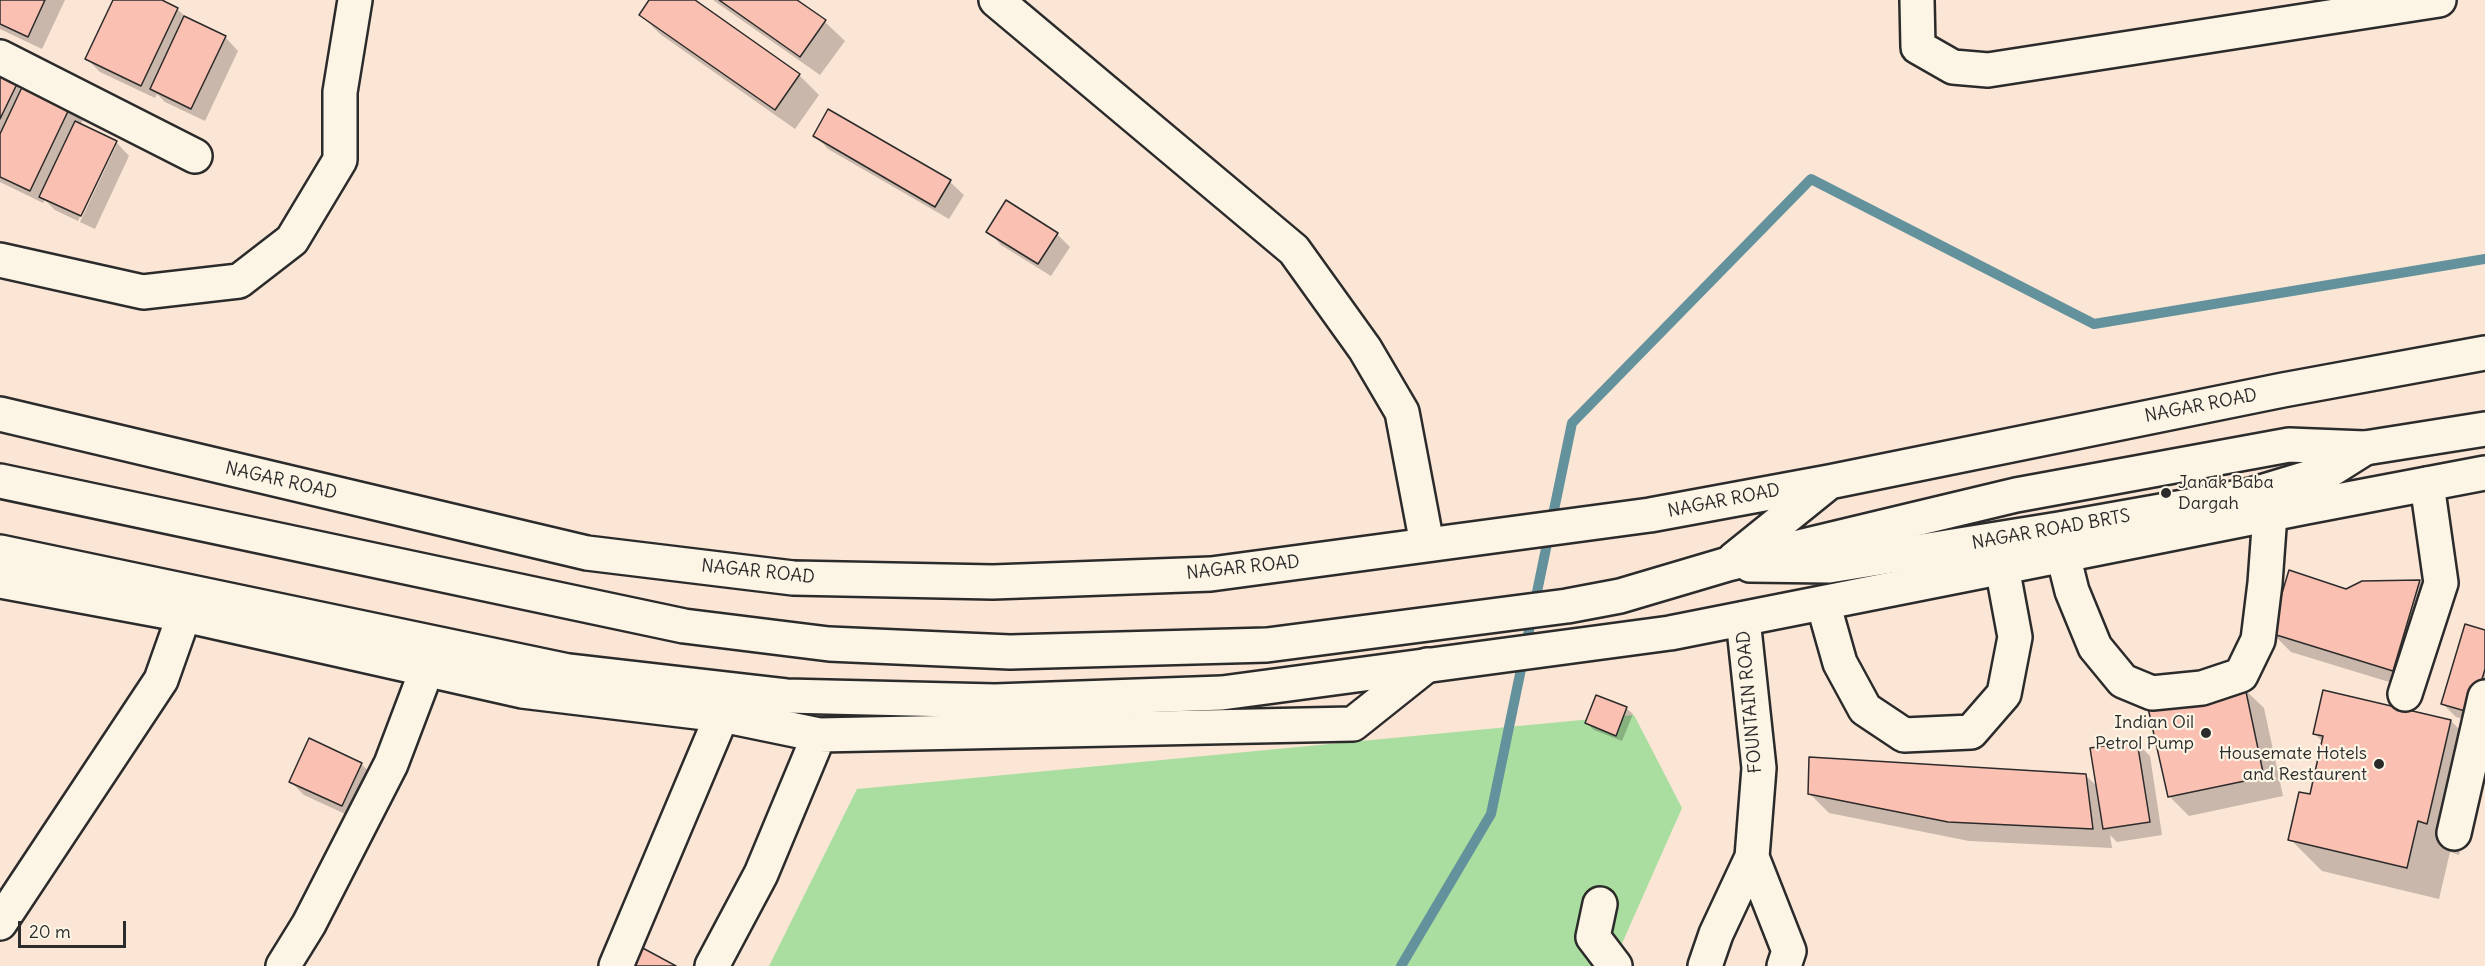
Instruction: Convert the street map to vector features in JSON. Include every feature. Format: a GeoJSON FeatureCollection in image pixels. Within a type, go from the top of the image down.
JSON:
{"type":"FeatureCollection","features":[{"type":"Feature","properties":{"kind":"main road"},"geometry":{"type":"LineString","coordinates":[[0,260],[143,292],[239,281],[292,240],[340,160],[340,92],[355,0]]}},
{"type":"Feature","properties":{"kind":"main road"},"geometry":{"type":"LineString","coordinates":[[996,0],[1294,250],[1365,349],[1402,412],[1427,544]]}},
{"type":"Feature","properties":{"kind":"main road"},"geometry":{"type":"LineString","coordinates":[[1917,0],[1917,47],[1953,67],[1988,70],[2439,0]]}},
{"type":"Feature","properties":{"kind":"main road"},"geometry":{"type":"LineString","coordinates":[[0,57],[195,156]]}},
{"type":"Feature","properties":{"kind":"main road","name":"NAGAR ROAD"},"geometry":{"type":"LineString","coordinates":[[0,414],[587,553],[793,578],[993,582],[1211,574],[1650,515],[1829,482],[2271,392],[2485,353]]}},
{"type":"Feature","properties":{"kind":"main road"},"geometry":{"type":"LineString","coordinates":[[0,481],[684,626],[829,644],[1010,652],[1267,645],[1567,606],[1620,596],[1728,564],[2028,492],[2289,445],[2364,448],[2485,429]]}},
{"type":"Feature","properties":{"kind":"main road"},"geometry":{"type":"LineString","coordinates":[[0,552],[568,671],[786,696],[995,701],[1222,693],[1670,633],[2485,473]]}},
{"type":"Feature","properties":{"kind":"main road"},"geometry":{"type":"LineString","coordinates":[[1728,564],[1829,482]]}},
{"type":"Feature","properties":{"kind":"main road"},"geometry":{"type":"LineString","coordinates":[[2405,694],[2440,584],[2427,484]]}},
{"type":"Feature","properties":{"kind":"main road"},"geometry":{"type":"LineString","coordinates":[[2063,555],[2072,591],[2095,647],[2123,681],[2152,693],[2202,688],[2241,675],[2258,640],[2270,514]]}},
{"type":"Feature","properties":{"kind":"main road"},"geometry":{"type":"LineString","coordinates":[[1823,603],[1840,663],[1865,709],[1904,735],[1971,732],[2004,694],[2015,637],[2002,567]]}},
{"type":"Feature","properties":{"kind":"main road"},"geometry":{"type":"LineString","coordinates":[[0,581],[184,615],[522,691],[722,715],[819,735],[1353,724],[1427,665]]}},
{"type":"Feature","properties":{"kind":"main road"},"geometry":{"type":"LineString","coordinates":[[0,923],[161,680],[184,615]]}},
{"type":"Feature","properties":{"kind":"main road","name":"FOUNTAIN ROAD"},"geometry":{"type":"LineString","coordinates":[[1704,966],[1716,934],[1752,857],[1759,768],[1743,619]]}},
{"type":"Feature","properties":{"kind":"main road"},"geometry":{"type":"LineString","coordinates":[[283,966],[309,924],[391,764],[427,669]]}},
{"type":"Feature","properties":{"kind":"main road"},"geometry":{"type":"LineString","coordinates":[[2454,833],[2485,697]]}},
{"type":"Feature","properties":{"kind":"main road"},"geometry":{"type":"LineString","coordinates":[[616,966],[722,715]]}},
{"type":"Feature","properties":{"kind":"main road"},"geometry":{"type":"LineString","coordinates":[[712,966],[761,874],[819,735]]}},
{"type":"Feature","properties":{"kind":"main road","name":"FOUNTAIN ROAD"},"geometry":{"type":"LineString","coordinates":[[1752,857],[1789,951],[1784,966]]}},
{"type":"Feature","properties":{"kind":"main road"},"geometry":{"type":"LineString","coordinates":[[1600,904],[1593,937],[1615,966]]}},
{"type":"Feature","properties":{"kind":"green space"},"geometry":{"type":"Polygon","coordinates":[[[1634,715],[1682,808],[1612,966],[769,966],[857,789],[1634,715]]]}},
{"type":"Feature","properties":{"kind":"building"},"geometry":{"type":"Polygon","coordinates":[[[0,0],[45,0],[28,37],[0,24],[0,0]]]}},
{"type":"Feature","properties":{"kind":"building"},"geometry":{"type":"Polygon","coordinates":[[[113,0],[162,0],[178,8],[141,86],[85,59],[113,0]]]}},
{"type":"Feature","properties":{"kind":"building"},"geometry":{"type":"Polygon","coordinates":[[[649,0],[695,0],[800,74],[775,110],[639,15],[649,0]]]}},
{"type":"Feature","properties":{"kind":"building"},"geometry":{"type":"Polygon","coordinates":[[[719,0],[797,0],[826,20],[800,57],[719,0]]]}},
{"type":"Feature","properties":{"kind":"building"},"geometry":{"type":"Polygon","coordinates":[[[184,16],[226,36],[191,109],[150,89],[184,16]]]}},
{"type":"Feature","properties":{"kind":"building"},"geometry":{"type":"Polygon","coordinates":[[[0,76],[17,84],[0,119],[0,76]]]}},
{"type":"Feature","properties":{"kind":"building"},"geometry":{"type":"Polygon","coordinates":[[[24,83],[71,105],[30,191],[0,177],[0,134],[24,83]]]}},
{"type":"Feature","properties":{"kind":"building"},"geometry":{"type":"Polygon","coordinates":[[[828,109],[951,180],[935,207],[813,136],[828,109]]]}},
{"type":"Feature","properties":{"kind":"building"},"geometry":{"type":"Polygon","coordinates":[[[75,121],[117,141],[81,216],[39,197],[75,121]]]}},
{"type":"Feature","properties":{"kind":"building"},"geometry":{"type":"Polygon","coordinates":[[[1006,200],[1058,233],[1038,264],[986,232],[1006,200]]]}},
{"type":"Feature","properties":{"kind":"building"},"geometry":{"type":"Polygon","coordinates":[[[2289,570],[2346,589],[2362,581],[2420,580],[2393,671],[2270,633],[2289,570]]]}},
{"type":"Feature","properties":{"kind":"building"},"geometry":{"type":"Polygon","coordinates":[[[2465,624],[2485,630],[2485,669],[2472,713],[2441,704],[2465,624]]]}},
{"type":"Feature","properties":{"kind":"building"},"geometry":{"type":"Polygon","coordinates":[[[2245,687],[2264,777],[2168,797],[2148,708],[2245,687]]]}},
{"type":"Feature","properties":{"kind":"building","name":"Housemate Hotels and Restaurent"},"geometry":{"type":"Polygon","coordinates":[[[2323,690],[2451,720],[2427,824],[2418,821],[2407,868],[2288,840],[2299,792],[2310,794],[2323,736],[2313,734],[2323,690]]]}},
{"type":"Feature","properties":{"kind":"building"},"geometry":{"type":"Polygon","coordinates":[[[1596,695],[1627,707],[1616,736],[1585,723],[1596,695]]]}},
{"type":"Feature","properties":{"kind":"building"},"geometry":{"type":"Polygon","coordinates":[[[309,738],[362,763],[342,806],[289,782],[309,738]]]}},
{"type":"Feature","properties":{"kind":"building"},"geometry":{"type":"Polygon","coordinates":[[[2137,741],[2150,822],[2103,829],[2090,748],[2137,741]]]}},
{"type":"Feature","properties":{"kind":"building"},"geometry":{"type":"Polygon","coordinates":[[[1809,757],[2086,774],[2093,829],[1948,822],[1808,794],[1809,757]]]}},
{"type":"Feature","properties":{"kind":"building"},"geometry":{"type":"Polygon","coordinates":[[[639,946],[676,966],[628,966],[639,946]]]}},
{"type":"Feature","properties":{"kind":"waterway"},"geometry":{"type":"LineString","coordinates":[[1401,966],[1491,814],[1572,423],[1811,179],[2094,324],[2485,259]]}},
{"type":"Feature","properties":{"kind":"place","name":"Janak Baba Dargah"},"geometry":{"type":"Point","coordinates":[2166,493]}},
{"type":"Feature","properties":{"kind":"place","name":"Indian Oil Petrol Pump"},"geometry":{"type":"Point","coordinates":[2206,733]}},
{"type":"Feature","properties":{"kind":"place","name":"Housemate Hotels and Restaurent"},"geometry":{"type":"Point","coordinates":[2379,764]}}]}
